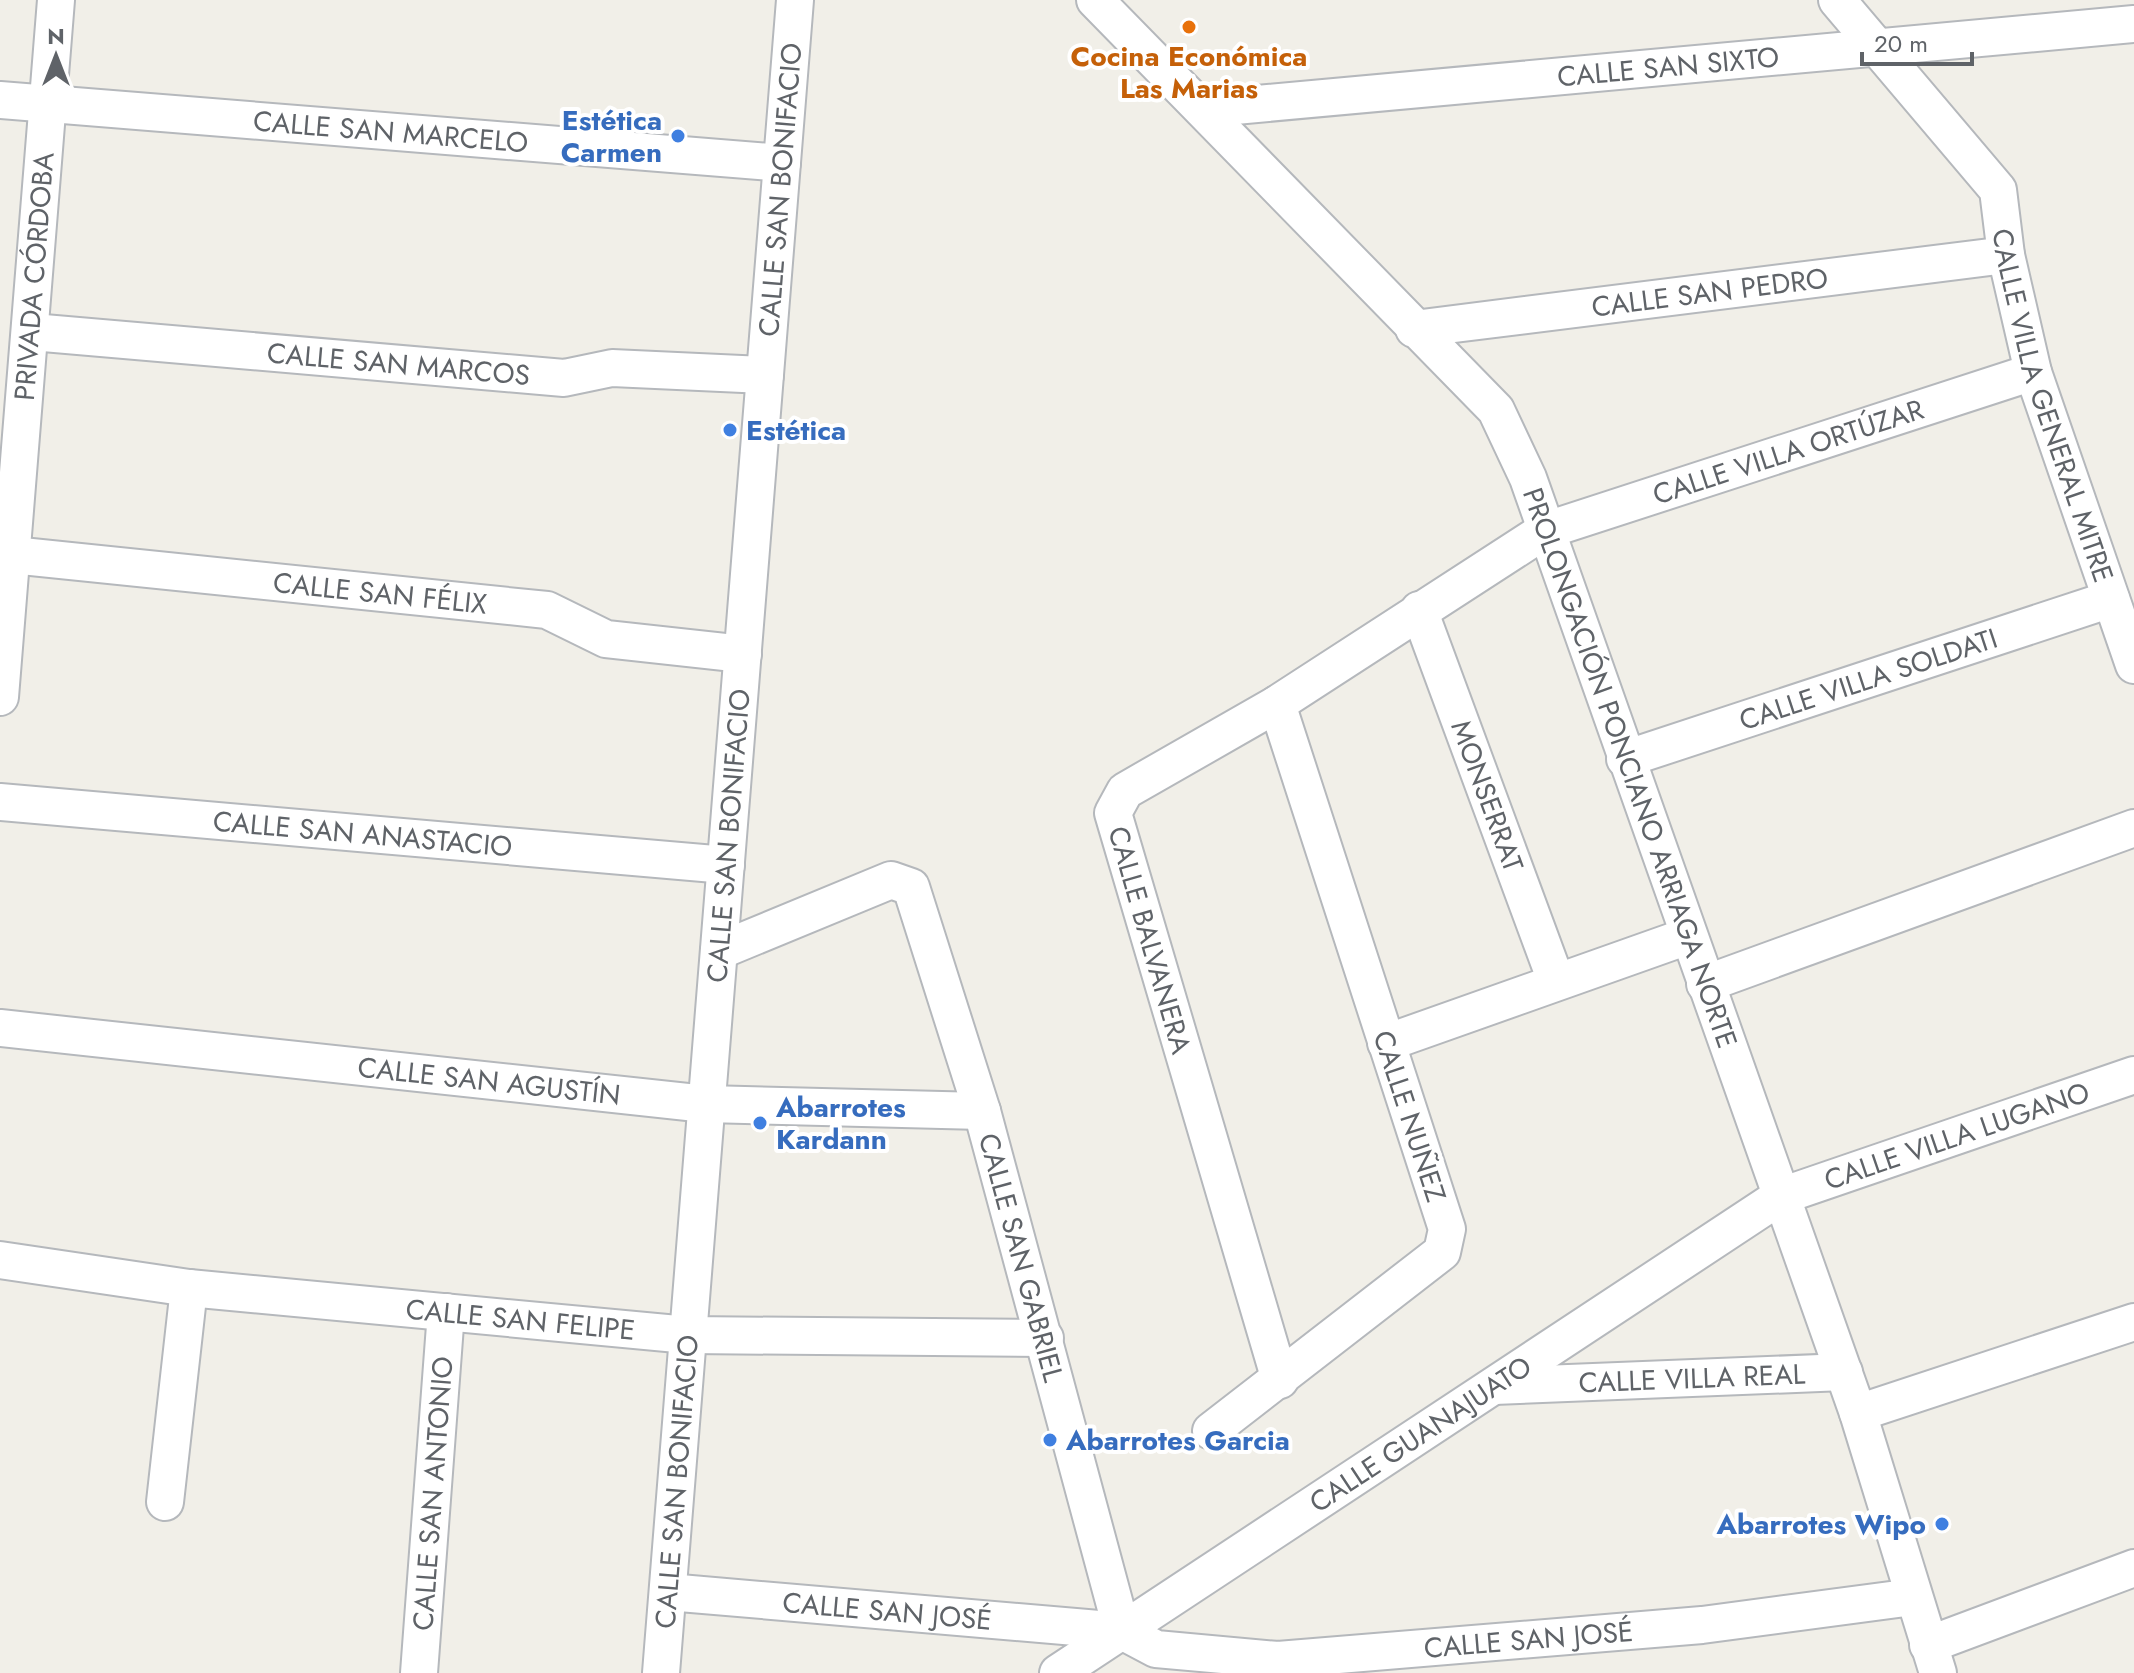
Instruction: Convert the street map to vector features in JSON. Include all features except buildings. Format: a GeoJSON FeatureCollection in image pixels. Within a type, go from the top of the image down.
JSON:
{"type":"FeatureCollection","features":[{"type":"Feature","properties":{"kind":"street","name":"PRIVADA CÓRDOBA"},"geometry":{"type":"LineString","coordinates":[[0,697],[7,572],[32,332],[56,0]]}},
{"type":"Feature","properties":{"kind":"street","name":"CALLE SAN BONIFACIO"},"geometry":{"type":"LineString","coordinates":[[661,1673],[795,0]]}},
{"type":"Feature","properties":{"kind":"street","name":"PROLONGACIÓN PONCIANO ARRIAGA NORTE"},"geometry":{"type":"LineString","coordinates":[[1095,0],[1496,410],[1528,478],[1544,531],[1844,1372],[1933,1659]]}},
{"type":"Feature","properties":{"kind":"street"},"geometry":{"type":"LineString","coordinates":[[1837,0],[1877,48]]}},
{"type":"Feature","properties":{"kind":"street","name":"CALLE SAN SIXTO"},"geometry":{"type":"LineString","coordinates":[[1202,109],[2134,24]]}},
{"type":"Feature","properties":{"kind":"street","name":"CALLE VILLA GENERAL MITRE"},"geometry":{"type":"LineString","coordinates":[[1877,48],[1998,190],[2006,255],[2033,372],[2134,665]]}},
{"type":"Feature","properties":{"kind":"street","name":"CALLE SAN MARCELO"},"geometry":{"type":"LineString","coordinates":[[0,100],[782,163]]}},
{"type":"Feature","properties":{"kind":"street","name":"CALLE SAN PEDRO"},"geometry":{"type":"LineString","coordinates":[[1414,329],[2006,255]]}},
{"type":"Feature","properties":{"kind":"street","name":"CALLE SAN MARCOS"},"geometry":{"type":"LineString","coordinates":[[32,332],[564,378],[612,368],[765,375]]}},
{"type":"Feature","properties":{"kind":"street","name":"CALLE VILLA ORTÚZAR"},"geometry":{"type":"LineString","coordinates":[[1544,531],[2033,372]]}},
{"type":"Feature","properties":{"kind":"street","name":"CALLE BALVANERA"},"geometry":{"type":"LineString","coordinates":[[1280,1380],[1113,813],[1125,791],[1277,704],[1544,531]]}},
{"type":"Feature","properties":{"kind":"street","name":"CALLE SAN FÉLIX"},"geometry":{"type":"LineString","coordinates":[[7,572],[547,610],[606,639],[743,654]]}},
{"type":"Feature","properties":{"kind":"street","name":"CALLE VILLA SOLDATI"},"geometry":{"type":"LineString","coordinates":[[1625,759],[2111,599]]}},
{"type":"Feature","properties":{"kind":"street","name":"MONSERRAT"},"geometry":{"type":"LineString","coordinates":[[1419,610],[1556,981]]}},
{"type":"Feature","properties":{"kind":"street","name":"CALLE NUÑEZ"},"geometry":{"type":"LineString","coordinates":[[1211,1431],[1442,1252],[1447,1229],[1277,704]]}},
{"type":"Feature","properties":{"kind":"street","name":"CALLE SAN ANASTACIO"},"geometry":{"type":"LineString","coordinates":[[0,802],[726,865]]}},
{"type":"Feature","properties":{"kind":"street"},"geometry":{"type":"LineString","coordinates":[[1705,984],[2134,828]]}},
{"type":"Feature","properties":{"kind":"street","name":"CALLE SAN GABRIEL"},"geometry":{"type":"LineString","coordinates":[[719,951],[891,880],[911,887],[982,1111],[1122,1631]]}},
{"type":"Feature","properties":{"kind":"street"},"geometry":{"type":"LineString","coordinates":[[1386,1043],[1688,936]]}},
{"type":"Feature","properties":{"kind":"street","name":"CALLE SAN AGUSTÍN"},"geometry":{"type":"LineString","coordinates":[[0,1028],[706,1104],[982,1111]]}},
{"type":"Feature","properties":{"kind":"street","name":"CALLE VILLA LUGANO"},"geometry":{"type":"LineString","coordinates":[[1781,1196],[2134,1075]]}},
{"type":"Feature","properties":{"kind":"street","name":"CALLE GUANAJUATO"},"geometry":{"type":"LineString","coordinates":[[1058,1673],[1781,1196]]}},
{"type":"Feature","properties":{"kind":"street","name":"CALLE SAN FELIPE"},"geometry":{"type":"LineString","coordinates":[[0,1260],[189,1288],[688,1335],[1045,1338]]}},
{"type":"Feature","properties":{"kind":"street"},"geometry":{"type":"LineString","coordinates":[[165,1502],[189,1288]]}},
{"type":"Feature","properties":{"kind":"street","name":"CALLE SAN ANTONIO"},"geometry":{"type":"LineString","coordinates":[[419,1673],[446,1312]]}},
{"type":"Feature","properties":{"kind":"street"},"geometry":{"type":"LineString","coordinates":[[1858,1413],[2134,1322]]}},
{"type":"Feature","properties":{"kind":"street","name":"CALLE VILLA REAL"},"geometry":{"type":"LineString","coordinates":[[1493,1386],[1844,1372]]}},
{"type":"Feature","properties":{"kind":"street"},"geometry":{"type":"LineString","coordinates":[[1933,1659],[2134,1568]]}},
{"type":"Feature","properties":{"kind":"street","name":"CALLE SAN JOSÉ"},"geometry":{"type":"LineString","coordinates":[[668,1592],[1122,1631],[1156,1649],[1278,1660],[1702,1625],[1913,1597]]}},
{"type":"Feature","properties":{"kind":"place","name":"Cocina Económica Las Marias"},"geometry":{"type":"Point","coordinates":[1189,27]}},
{"type":"Feature","properties":{"kind":"place","name":"Estética Carmen"},"geometry":{"type":"Point","coordinates":[678,136]}},
{"type":"Feature","properties":{"kind":"place","name":"Estética"},"geometry":{"type":"Point","coordinates":[730,430]}},
{"type":"Feature","properties":{"kind":"place","name":"Abarrotes Kardann"},"geometry":{"type":"Point","coordinates":[760,1123]}},
{"type":"Feature","properties":{"kind":"place","name":"Abarrotes Garcia"},"geometry":{"type":"Point","coordinates":[1050,1440]}},
{"type":"Feature","properties":{"kind":"place","name":"Abarrotes Wipo"},"geometry":{"type":"Point","coordinates":[1942,1524]}}]}
